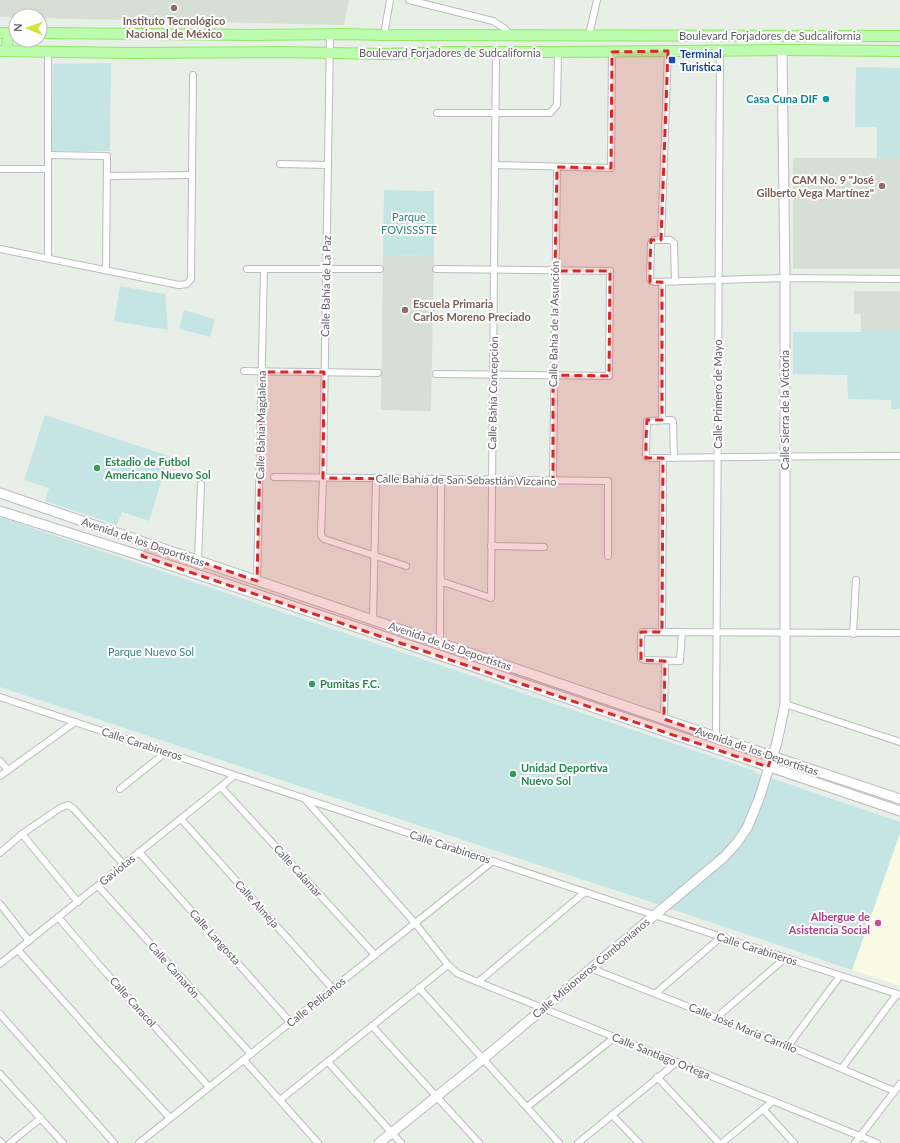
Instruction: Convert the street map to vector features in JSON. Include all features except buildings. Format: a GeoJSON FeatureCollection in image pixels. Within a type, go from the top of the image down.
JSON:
{"type":"FeatureCollection","features":[{"type":"Feature","properties":{"kind":"main road"},"geometry":{"type":"LineString","coordinates":[[4,51],[8,33]]}},
{"type":"Feature","properties":{"kind":"main road","name":"Boulevard Forjadores de Sudcalifornia"},"geometry":{"type":"LineString","coordinates":[[48,33],[511,36],[900,36]]}},
{"type":"Feature","properties":{"kind":"main road","name":"Boulevard Forjadores de Sudcalifornia"},"geometry":{"type":"LineString","coordinates":[[4,51],[389,54],[782,50],[900,52]]}},
{"type":"Feature","properties":{"kind":"street"},"geometry":{"type":"LineString","coordinates":[[384,35],[390,0]]}},
{"type":"Feature","properties":{"kind":"street"},"geometry":{"type":"LineString","coordinates":[[409,0],[493,21],[504,28],[511,36]]}},
{"type":"Feature","properties":{"kind":"street"},"geometry":{"type":"LineString","coordinates":[[589,35],[598,0]]}},
{"type":"Feature","properties":{"kind":"street","name":"Calle Bahía de La Paz"},"geometry":{"type":"LineString","coordinates":[[330,35],[321,534],[324,539],[374,555]]}},
{"type":"Feature","properties":{"kind":"street","name":"Calle Sierra de la Victoria"},"geometry":{"type":"LineString","coordinates":[[768,767],[777,742],[784,704],[785,278],[782,50]]}},
{"type":"Feature","properties":{"kind":"street"},"geometry":{"type":"LineString","coordinates":[[661,240],[668,51]]}},
{"type":"Feature","properties":{"kind":"street","name":"Calle Primero de Mayo"},"geometry":{"type":"LineString","coordinates":[[716,736],[720,51]]}},
{"type":"Feature","properties":{"kind":"street"},"geometry":{"type":"LineString","coordinates":[[48,52],[48,258]]}},
{"type":"Feature","properties":{"kind":"street","name":"Calle Bahía Concepción"},"geometry":{"type":"LineString","coordinates":[[441,578],[442,582],[491,598],[496,52]]}},
{"type":"Feature","properties":{"kind":"street"},"geometry":{"type":"LineString","coordinates":[[437,113],[550,113],[557,105],[558,52]]}},
{"type":"Feature","properties":{"kind":"street"},"geometry":{"type":"LineString","coordinates":[[495,165],[611,168],[612,52]]}},
{"type":"Feature","properties":{"kind":"street"},"geometry":{"type":"LineString","coordinates":[[0,249],[179,285],[187,284],[192,279],[193,76]]}},
{"type":"Feature","properties":{"kind":"street"},"geometry":{"type":"LineString","coordinates":[[48,155],[107,156],[106,270]]}},
{"type":"Feature","properties":{"kind":"street"},"geometry":{"type":"LineString","coordinates":[[280,164],[328,165]]}},
{"type":"Feature","properties":{"kind":"street","name":"Calle Bahía de la Asunción"},"geometry":{"type":"LineString","coordinates":[[553,481],[553,375],[557,167]]}},
{"type":"Feature","properties":{"kind":"street"},"geometry":{"type":"LineString","coordinates":[[0,169],[48,169]]}},
{"type":"Feature","properties":{"kind":"street"},"geometry":{"type":"LineString","coordinates":[[107,176],[192,175]]}},
{"type":"Feature","properties":{"kind":"street"},"geometry":{"type":"LineString","coordinates":[[675,282],[674,243],[670,240],[654,240],[651,243],[650,279],[654,282],[675,282],[785,278],[900,279]]}},
{"type":"Feature","properties":{"kind":"street","name":"Calle Bahía Magdalena"},"geometry":{"type":"LineString","coordinates":[[257,581],[264,268]]}},
{"type":"Feature","properties":{"kind":"street"},"geometry":{"type":"LineString","coordinates":[[247,269],[380,269]]}},
{"type":"Feature","properties":{"kind":"street"},"geometry":{"type":"LineString","coordinates":[[436,269],[610,271],[609,376],[436,374]]}},
{"type":"Feature","properties":{"kind":"street"},"geometry":{"type":"LineString","coordinates":[[662,282],[662,420]]}},
{"type":"Feature","properties":{"kind":"street"},"geometry":{"type":"LineString","coordinates":[[244,371],[378,373]]}},
{"type":"Feature","properties":{"kind":"street"},"geometry":{"type":"LineString","coordinates":[[674,458],[672,420],[647,421],[646,455],[649,458],[674,458],[785,456],[900,456]]}},
{"type":"Feature","properties":{"kind":"street"},"geometry":{"type":"LineString","coordinates":[[662,632],[663,458]]}},
{"type":"Feature","properties":{"kind":"street","name":"Calle Bahía de San Sebastián Vizcaino"},"geometry":{"type":"LineString","coordinates":[[274,477],[608,482],[608,556]]}},
{"type":"Feature","properties":{"kind":"street"},"geometry":{"type":"LineString","coordinates":[[373,621],[376,478]]}},
{"type":"Feature","properties":{"kind":"street"},"geometry":{"type":"LineString","coordinates":[[440,643],[441,479]]}},
{"type":"Feature","properties":{"kind":"street"},"geometry":{"type":"LineString","coordinates":[[198,561],[201,484]]}},
{"type":"Feature","properties":{"kind":"street","name":"Avenida de los Deportistas"},"geometry":{"type":"LineString","coordinates":[[0,493],[900,799]]}},
{"type":"Feature","properties":{"kind":"street","name":"Avenida de los Deportistas"},"geometry":{"type":"LineString","coordinates":[[0,511],[142,556],[900,811]]}},
{"type":"Feature","properties":{"kind":"street"},"geometry":{"type":"LineString","coordinates":[[142,556],[146,543]]}},
{"type":"Feature","properties":{"kind":"street"},"geometry":{"type":"LineString","coordinates":[[491,546],[544,547]]}},
{"type":"Feature","properties":{"kind":"street"},"geometry":{"type":"LineString","coordinates":[[374,555],[406,566]]}},
{"type":"Feature","properties":{"kind":"street"},"geometry":{"type":"LineString","coordinates":[[853,634],[856,580]]}},
{"type":"Feature","properties":{"kind":"street"},"geometry":{"type":"LineString","coordinates":[[682,632],[680,661],[642,659],[642,632],[662,632],[682,632],[784,632],[853,634],[900,633]]}},
{"type":"Feature","properties":{"kind":"street"},"geometry":{"type":"LineString","coordinates":[[460,662],[464,651]]}},
{"type":"Feature","properties":{"kind":"street"},"geometry":{"type":"LineString","coordinates":[[664,719],[666,661]]}},
{"type":"Feature","properties":{"kind":"street","name":"Calle Carabineros"},"geometry":{"type":"LineString","coordinates":[[0,697],[784,958],[898,994]]}},
{"type":"Feature","properties":{"kind":"street"},"geometry":{"type":"LineString","coordinates":[[784,704],[900,742]]}},
{"type":"Feature","properties":{"kind":"street"},"geometry":{"type":"LineString","coordinates":[[0,776],[75,722]]}},
{"type":"Feature","properties":{"kind":"street"},"geometry":{"type":"LineString","coordinates":[[120,789],[166,752]]}},
{"type":"Feature","properties":{"kind":"street"},"geometry":{"type":"LineString","coordinates":[[0,761],[8,770]]}},
{"type":"Feature","properties":{"kind":"street","name":"Calle Misioneros Combonianos"},"geometry":{"type":"LineString","coordinates":[[379,1143],[724,857],[736,844],[747,828],[759,798],[768,767]]}},
{"type":"Feature","properties":{"kind":"street","name":"Gaviotas"},"geometry":{"type":"LineString","coordinates":[[0,964],[234,776]]}},
{"type":"Feature","properties":{"kind":"street","name":"Calle Calamar"},"geometry":{"type":"LineString","coordinates":[[221,787],[375,955]]}},
{"type":"Feature","properties":{"kind":"street","name":"Calle Santiago Ortega"},"geometry":{"type":"LineString","coordinates":[[303,798],[415,923],[457,973],[877,1143]]}},
{"type":"Feature","properties":{"kind":"street"},"geometry":{"type":"LineString","coordinates":[[0,853],[22,834],[60,808],[68,805],[74,808],[124,865]]}},
{"type":"Feature","properties":{"kind":"street","name":"Calle Almeja"},"geometry":{"type":"LineString","coordinates":[[181,819],[333,989]]}},
{"type":"Feature","properties":{"kind":"street"},"geometry":{"type":"LineString","coordinates":[[22,834],[78,902]]}},
{"type":"Feature","properties":{"kind":"street","name":"Calle Langosta"},"geometry":{"type":"LineString","coordinates":[[139,852],[290,1022]]}},
{"type":"Feature","properties":{"kind":"street","name":"Calle Pelícanos"},"geometry":{"type":"LineString","coordinates":[[139,1143],[493,861]]}},
{"type":"Feature","properties":{"kind":"street","name":"Calle Camarón"},"geometry":{"type":"LineString","coordinates":[[98,886],[251,1054]]}},
{"type":"Feature","properties":{"kind":"street"},"geometry":{"type":"LineString","coordinates":[[478,982],[585,892]]}},
{"type":"Feature","properties":{"kind":"street"},"geometry":{"type":"LineString","coordinates":[[0,904],[29,941]]}},
{"type":"Feature","properties":{"kind":"street","name":"Calle Caracol"},"geometry":{"type":"LineString","coordinates":[[58,917],[209,1087]]}},
{"type":"Feature","properties":{"kind":"street"},"geometry":{"type":"LineString","coordinates":[[656,993],[721,937]]}},
{"type":"Feature","properties":{"kind":"street"},"geometry":{"type":"LineString","coordinates":[[18,950],[170,1118]]}},
{"type":"Feature","properties":{"kind":"street"},"geometry":{"type":"LineString","coordinates":[[717,1017],[784,958]]}},
{"type":"Feature","properties":{"kind":"street"},"geometry":{"type":"LineString","coordinates":[[280,1100],[448,964]]}},
{"type":"Feature","properties":{"kind":"street","name":"Calle José María Carrillo"},"geometry":{"type":"LineString","coordinates":[[590,968],[717,1017],[894,1091]]}},
{"type":"Feature","properties":{"kind":"street"},"geometry":{"type":"LineString","coordinates":[[788,1046],[840,976]]}},
{"type":"Feature","properties":{"kind":"street"},"geometry":{"type":"LineString","coordinates":[[419,988],[559,1143]]}},
{"type":"Feature","properties":{"kind":"street"},"geometry":{"type":"LineString","coordinates":[[842,1068],[898,994]]}},
{"type":"Feature","properties":{"kind":"street"},"geometry":{"type":"LineString","coordinates":[[0,1014],[114,1143]]}},
{"type":"Feature","properties":{"kind":"street"},"geometry":{"type":"LineString","coordinates":[[372,1026],[479,1143]]}},
{"type":"Feature","properties":{"kind":"street"},"geometry":{"type":"LineString","coordinates":[[527,1107],[615,1037]]}},
{"type":"Feature","properties":{"kind":"street"},"geometry":{"type":"LineString","coordinates":[[244,1060],[318,1143]]}},
{"type":"Feature","properties":{"kind":"street"},"geometry":{"type":"LineString","coordinates":[[328,1062],[401,1143]]}},
{"type":"Feature","properties":{"kind":"street"},"geometry":{"type":"LineString","coordinates":[[578,1143],[677,1062]]}},
{"type":"Feature","properties":{"kind":"street"},"geometry":{"type":"LineString","coordinates":[[1,1077],[63,1143]]}},
{"type":"Feature","properties":{"kind":"street"},"geometry":{"type":"LineString","coordinates":[[657,1077],[720,1143],[773,1101]]}},
{"type":"Feature","properties":{"kind":"street"},"geometry":{"type":"LineString","coordinates":[[855,1143],[900,1084]]}},
{"type":"Feature","properties":{"kind":"street"},"geometry":{"type":"LineString","coordinates":[[763,1109],[794,1143]]}},
{"type":"Feature","properties":{"kind":"street"},"geometry":{"type":"LineString","coordinates":[[612,1114],[639,1143]]}},
{"type":"Feature","properties":{"kind":"street"},"geometry":{"type":"LineString","coordinates":[[10,1143],[41,1118]]}},
{"type":"Feature","properties":{"kind":"highlighted area"},"geometry":{"type":"Polygon","coordinates":[[[668,51],[661,240],[651,240],[650,262],[650,282],[662,282],[662,420],[647,420],[646,438],[646,458],[663,458],[662,632],[641,632],[641,660],[665,661],[664,719],[772,756],[768,767],[142,556],[146,543],[257,581],[262,372],[324,372],[323,478],[553,481],[553,375],[609,376],[610,271],[555,271],[557,167],[611,168],[612,52],[668,51]]]}},
{"type":"Feature","properties":{"kind":"shaded area","name":"Instituto Tecnológico Nacional de México"},"geometry":{"type":"Polygon","coordinates":[[[0,0],[349,0],[344,25],[48,18],[48,8],[8,8],[8,17],[0,17],[0,0]]]}},
{"type":"Feature","properties":{"kind":"shaded area"},"geometry":{"type":"Polygon","coordinates":[[[793,158],[900,158],[900,269],[793,269],[793,158]]]}},
{"type":"Feature","properties":{"kind":"shaded area"},"geometry":{"type":"Polygon","coordinates":[[[383,255],[434,256],[431,411],[381,410],[383,255]]]}},
{"type":"Feature","properties":{"kind":"shaded area"},"geometry":{"type":"Polygon","coordinates":[[[854,291],[900,291],[900,332],[861,332],[861,314],[854,314],[854,291]]]}},
{"type":"Feature","properties":{"kind":"shaded area"},"geometry":{"type":"Polygon","coordinates":[[[900,833],[900,986],[852,970],[900,833]]]}},
{"type":"Feature","properties":{"kind":"green space"},"geometry":{"type":"Polygon","coordinates":[[[111,63],[110,151],[52,151],[53,64],[111,63]]]}},
{"type":"Feature","properties":{"kind":"green space"},"geometry":{"type":"Polygon","coordinates":[[[856,67],[900,68],[900,158],[877,158],[877,127],[855,127],[856,67]]]}},
{"type":"Feature","properties":{"kind":"green space","name":"Parque FOVISSSTE"},"geometry":{"type":"Polygon","coordinates":[[[384,190],[434,191],[434,256],[383,255],[384,190]]]}},
{"type":"Feature","properties":{"kind":"green space"},"geometry":{"type":"Polygon","coordinates":[[[120,286],[165,294],[168,330],[114,321],[120,286]]]}},
{"type":"Feature","properties":{"kind":"green space"},"geometry":{"type":"Polygon","coordinates":[[[184,310],[215,319],[210,337],[179,329],[184,310]]]}},
{"type":"Feature","properties":{"kind":"green space"},"geometry":{"type":"Polygon","coordinates":[[[793,332],[900,332],[900,409],[891,409],[891,400],[848,399],[847,375],[793,374],[793,332]]]}},
{"type":"Feature","properties":{"kind":"green space","name":"Estadio de Futbol Americano Nuevo Sol"},"geometry":{"type":"Polygon","coordinates":[[[45,415],[169,456],[149,521],[122,512],[117,525],[45,501],[49,488],[24,480],[45,415]]]}},
{"type":"Feature","properties":{"kind":"green space","name":"Unidad Deportiva Nuevo Sol"},"geometry":{"type":"Polygon","coordinates":[[[0,517],[755,771],[754,772],[900,822],[900,833],[852,970],[0,687],[0,517]]]}},
{"type":"Feature","properties":{"kind":"place","name":"Instituto Tecnológico Nacional de México"},"geometry":{"type":"Point","coordinates":[174,8]}},
{"type":"Feature","properties":{"kind":"place","name":"Terminal Turistica"},"geometry":{"type":"Point","coordinates":[672,60]}},
{"type":"Feature","properties":{"kind":"place","name":"Casa Cuna DIF"},"geometry":{"type":"Point","coordinates":[826,99]}},
{"type":"Feature","properties":{"kind":"place","name":"CAM No. 9 \"José Gilberto Vega Martínez\""},"geometry":{"type":"Point","coordinates":[882,186]}},
{"type":"Feature","properties":{"kind":"place","name":"Escuela Primaria Carlos Moreno Preciado"},"geometry":{"type":"Point","coordinates":[405,310]}},
{"type":"Feature","properties":{"kind":"place","name":"Estadio de Futbol Americano Nuevo Sol"},"geometry":{"type":"Point","coordinates":[97,468]}},
{"type":"Feature","properties":{"kind":"place","name":"Pumitas F.C."},"geometry":{"type":"Point","coordinates":[312,684]}},
{"type":"Feature","properties":{"kind":"place","name":"Unidad Deportiva Nuevo Sol"},"geometry":{"type":"Point","coordinates":[513,774]}},
{"type":"Feature","properties":{"kind":"place","name":"Albergue de Asistencia Social"},"geometry":{"type":"Point","coordinates":[878,923]}},
{"type":"Feature","properties":{"kind":"park label","name":"Parque Nuevo Sol"},"geometry":{"type":"Point","coordinates":[151,652]}}]}
